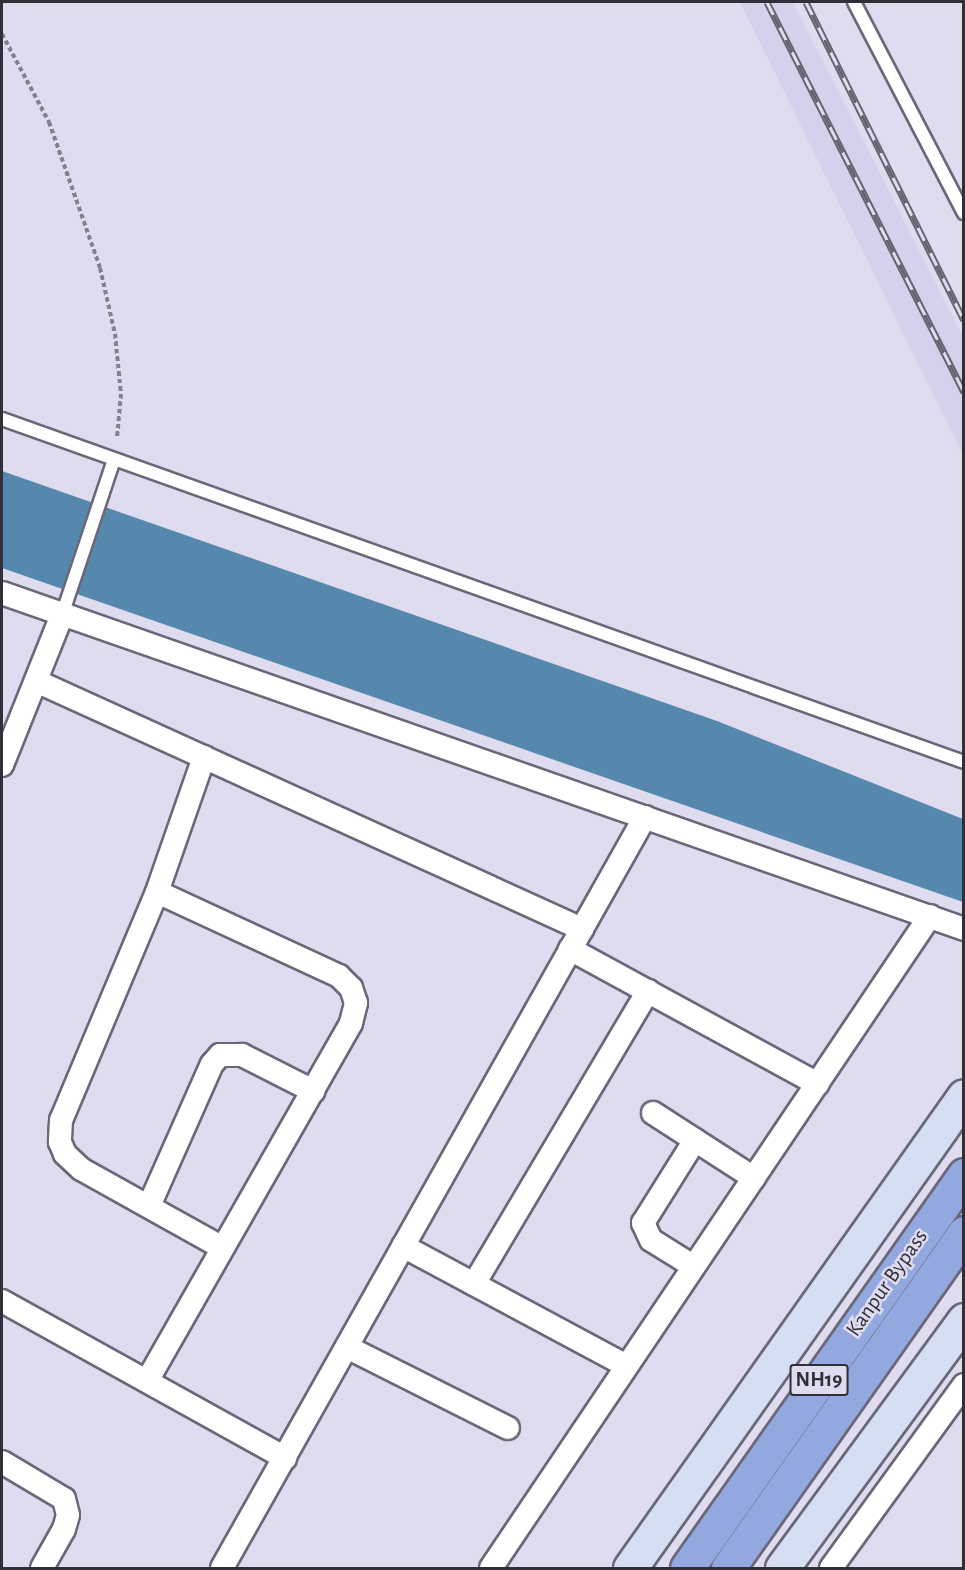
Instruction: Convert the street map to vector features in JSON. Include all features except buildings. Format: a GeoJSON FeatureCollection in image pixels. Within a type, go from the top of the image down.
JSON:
{"type":"FeatureCollection","features":[{"type":"Feature","properties":{"kind":"highway","name":"Kanpur Bypass"},"geometry":{"type":"LineString","coordinates":[[687,1569],[963,1175]]}},
{"type":"Feature","properties":{"kind":"highway","name":"Kanpur Bypass"},"geometry":{"type":"LineString","coordinates":[[728,1569],[963,1233]]}},
{"type":"Feature","properties":{"kind":"main road"},"geometry":{"type":"LineString","coordinates":[[630,1569],[963,1096]]}},
{"type":"Feature","properties":{"kind":"main road"},"geometry":{"type":"LineString","coordinates":[[782,1569],[963,1320]]}},
{"type":"Feature","properties":{"kind":"street"},"geometry":{"type":"LineString","coordinates":[[2,593],[64,609],[963,929]]}},
{"type":"Feature","properties":{"kind":"street"},"geometry":{"type":"LineString","coordinates":[[2,765],[64,609]]}},
{"type":"Feature","properties":{"kind":"street"},"geometry":{"type":"LineString","coordinates":[[36,681],[582,929]]}},
{"type":"Feature","properties":{"kind":"street"},"geometry":{"type":"LineString","coordinates":[[204,757],[157,892],[61,1120],[60,1142],[65,1154],[81,1168],[224,1248]]}},
{"type":"Feature","properties":{"kind":"street"},"geometry":{"type":"LineString","coordinates":[[222,1569],[645,817]]}},
{"type":"Feature","properties":{"kind":"street"},"geometry":{"type":"LineString","coordinates":[[147,1382],[351,1023],[356,1003],[351,988],[339,976],[157,892]]}},
{"type":"Feature","properties":{"kind":"street"},"geometry":{"type":"LineString","coordinates":[[491,1569],[625,1365],[930,916]]}},
{"type":"Feature","properties":{"kind":"street"},"geometry":{"type":"LineString","coordinates":[[570,949],[818,1084]]}},
{"type":"Feature","properties":{"kind":"street"},"geometry":{"type":"LineString","coordinates":[[474,1284],[648,991]]}},
{"type":"Feature","properties":{"kind":"street"},"geometry":{"type":"LineString","coordinates":[[149,1206],[212,1064],[220,1055],[242,1055],[313,1091]]}},
{"type":"Feature","properties":{"kind":"street"},"geometry":{"type":"LineString","coordinates":[[653,1113],[754,1178]]}},
{"type":"Feature","properties":{"kind":"street"},"geometry":{"type":"LineString","coordinates":[[693,1266],[651,1240],[643,1223],[695,1140]]}},
{"type":"Feature","properties":{"kind":"street"},"geometry":{"type":"LineString","coordinates":[[403,1246],[625,1365]]}},
{"type":"Feature","properties":{"kind":"street"},"geometry":{"type":"LineString","coordinates":[[2,1303],[285,1458]]}},
{"type":"Feature","properties":{"kind":"street"},"geometry":{"type":"LineString","coordinates":[[347,1347],[508,1428]]}},
{"type":"Feature","properties":{"kind":"street"},"geometry":{"type":"LineString","coordinates":[[831,1569],[963,1385]]}},
{"type":"Feature","properties":{"kind":"street"},"geometry":{"type":"LineString","coordinates":[[2,1462],[64,1499],[68,1515],[64,1529],[42,1569]]}},
{"type":"Feature","properties":{"kind":"lane"},"geometry":{"type":"LineString","coordinates":[[854,2],[963,213]]}},
{"type":"Feature","properties":{"kind":"lane"},"geometry":{"type":"LineString","coordinates":[[2,419],[963,762]]}},
{"type":"Feature","properties":{"kind":"lane"},"geometry":{"type":"LineString","coordinates":[[64,609],[114,460]]}},
{"type":"Feature","properties":{"kind":"path"},"geometry":{"type":"LineString","coordinates":[[2,34],[49,122],[100,268],[115,334],[121,394],[114,460]]}},
{"type":"Feature","properties":{"kind":"shaded area"},"geometry":{"type":"Polygon","coordinates":[[[740,2],[793,2],[963,337],[963,455],[740,2]]]}},
{"type":"Feature","properties":{"kind":"water"},"geometry":{"type":"Polygon","coordinates":[[[2,471],[717,721],[963,819],[963,902],[2,568],[2,471]]]}},
{"type":"Feature","properties":{"kind":"railway"},"geometry":{"type":"LineString","coordinates":[[767,2],[964,392]]}},
{"type":"Feature","properties":{"kind":"railway"},"geometry":{"type":"LineString","coordinates":[[806,2],[964,320]]}}]}
